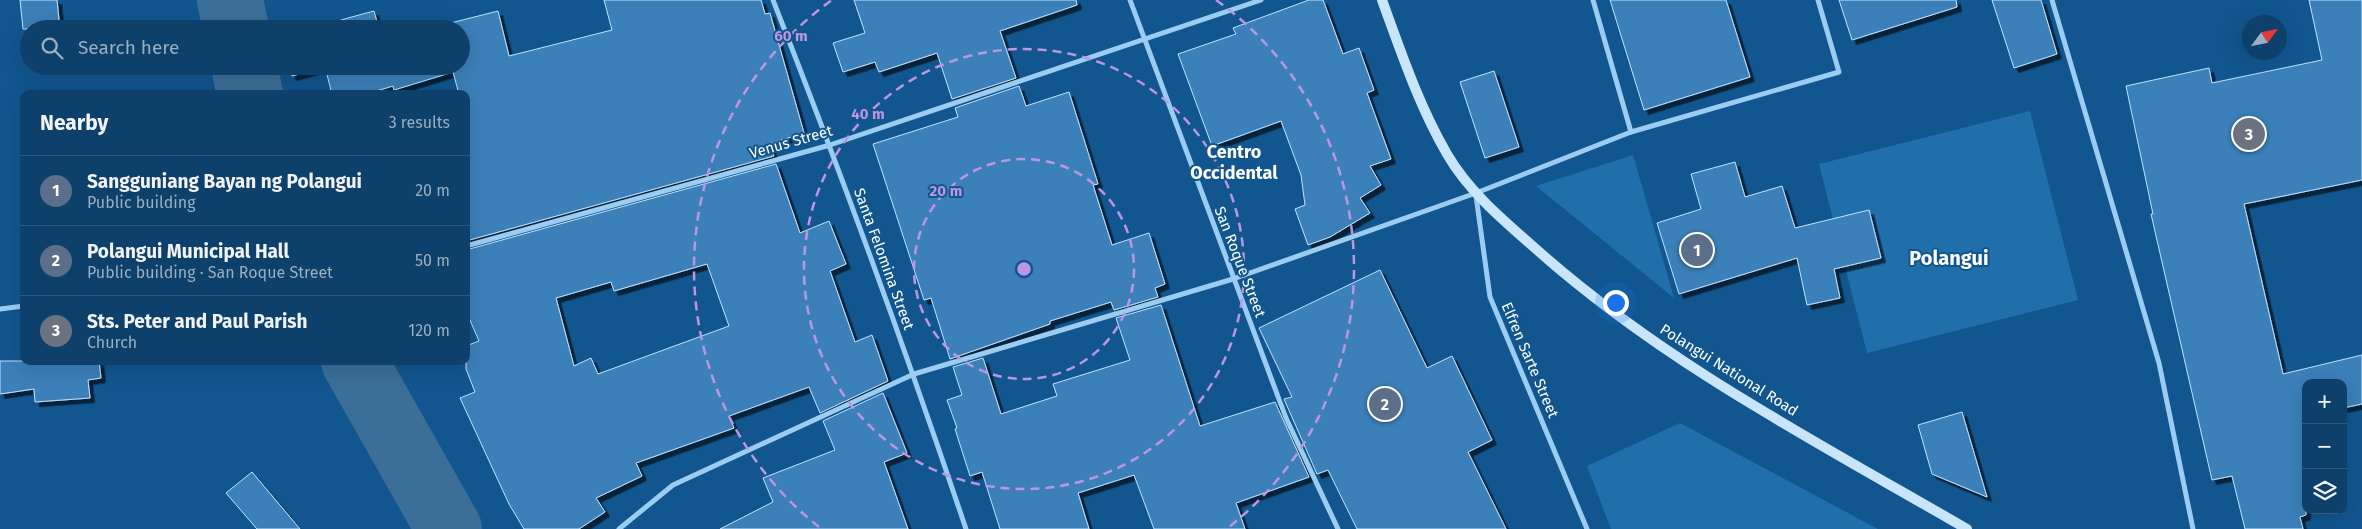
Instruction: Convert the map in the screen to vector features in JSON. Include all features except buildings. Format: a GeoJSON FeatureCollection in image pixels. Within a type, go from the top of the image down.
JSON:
{"type":"FeatureCollection","features":[{"type":"Feature","properties":{"kind":"main road","name":"Polangui National Road"},"geometry":{"type":"LineString","coordinates":[[1382,0],[1414,85],[1447,155],[1476,193],[1561,272],[1674,356],[1728,390],[1967,529]]}},
{"type":"Feature","properties":{"kind":"street","name":"Santa Felomina Street"},"geometry":{"type":"LineString","coordinates":[[773,0],[830,145],[878,281],[914,374],[966,529]]}},
{"type":"Feature","properties":{"kind":"street","name":"San Roque Street"},"geometry":{"type":"LineString","coordinates":[[1130,0],[1286,418],[1338,529]]}},
{"type":"Feature","properties":{"kind":"street","name":"Venus Street"},"geometry":{"type":"LineString","coordinates":[[470,245],[830,145],[1261,0]]}},
{"type":"Feature","properties":{"kind":"street"},"geometry":{"type":"LineString","coordinates":[[1593,0],[1631,132]]}},
{"type":"Feature","properties":{"kind":"street"},"geometry":{"type":"LineString","coordinates":[[619,529],[673,485],[914,374],[1233,278],[1476,193],[1631,132],[1839,72],[1818,0]]}},
{"type":"Feature","properties":{"kind":"street"},"geometry":{"type":"LineString","coordinates":[[2052,0],[2159,363],[2194,529]]}},
{"type":"Feature","properties":{"kind":"street","name":"Elfren Sarte Street"},"geometry":{"type":"LineString","coordinates":[[1476,193],[1490,297],[1587,529]]}},
{"type":"Feature","properties":{"kind":"street"},"geometry":{"type":"LineString","coordinates":[[0,309],[20,306]]}},
{"type":"Feature","properties":{"kind":"shaded area"},"geometry":{"type":"Polygon","coordinates":[[[2030,111],[2078,300],[1867,353],[1819,164],[2030,111]]]}},
{"type":"Feature","properties":{"kind":"shaded area"},"geometry":{"type":"Polygon","coordinates":[[[1633,155],[1674,298],[1536,186],[1633,155]]]}},
{"type":"Feature","properties":{"kind":"shaded area"},"geometry":{"type":"Polygon","coordinates":[[[1680,423],[1878,529],[1611,529],[1587,466],[1680,423]]]}},
{"type":"Feature","properties":{"kind":"waterway"},"geometry":{"type":"LineString","coordinates":[[230,0],[234,20]]}},
{"type":"Feature","properties":{"kind":"waterway"},"geometry":{"type":"LineString","coordinates":[[246,75],[249,90]]}},
{"type":"Feature","properties":{"kind":"waterway"},"geometry":{"type":"LineString","coordinates":[[356,365],[449,529]]}},
{"type":"Feature","properties":{"kind":"place","name":"Sts. Peter and Paul Parish"},"geometry":{"type":"Point","coordinates":[2249,134]}},
{"type":"Feature","properties":{"kind":"place","name":"Sangguniang Bayan ng Polangui"},"geometry":{"type":"Point","coordinates":[1697,250]}},
{"type":"Feature","properties":{"kind":"place","name":"Polangui Municipal Hall"},"geometry":{"type":"Point","coordinates":[1385,404]}},
{"type":"Feature","properties":{"kind":"district","name":"Centro Occidental"},"geometry":{"type":"Point","coordinates":[1234,162]}},
{"type":"Feature","properties":{"kind":"district","name":"Polangui"},"geometry":{"type":"Point","coordinates":[1949,258]}}]}
